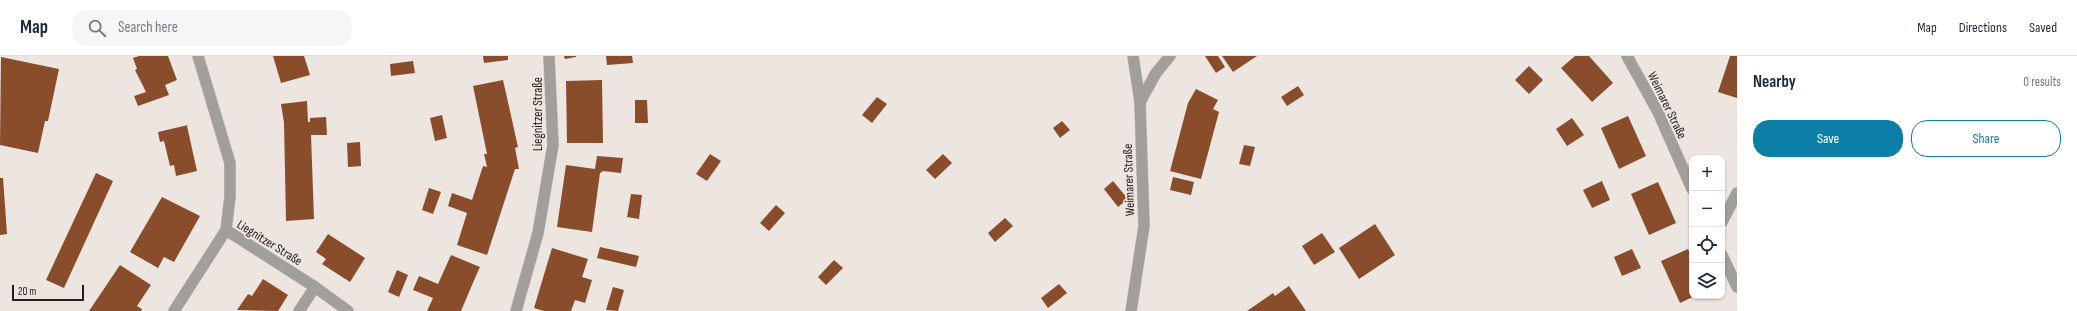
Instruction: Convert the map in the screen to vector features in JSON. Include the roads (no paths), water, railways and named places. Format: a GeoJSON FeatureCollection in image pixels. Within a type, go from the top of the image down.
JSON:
{"type":"FeatureCollection","features":[{"type":"Feature","properties":{"kind":"street","name":"Liegnitzer Straße"},"geometry":{"type":"LineString","coordinates":[[198,56],[230,163],[230,197],[226,230],[315,287],[348,311]]}},
{"type":"Feature","properties":{"kind":"street","name":"Liegnitzer Straße"},"geometry":{"type":"LineString","coordinates":[[516,311],[538,233],[553,145],[549,56]]}},
{"type":"Feature","properties":{"kind":"street"},"geometry":{"type":"LineString","coordinates":[[1133,56],[1140,102]]}},
{"type":"Feature","properties":{"kind":"street","name":"Weimarer Straße"},"geometry":{"type":"LineString","coordinates":[[1131,311],[1144,226],[1140,102],[1156,72],[1170,56]]}},
{"type":"Feature","properties":{"kind":"street","name":"Weimarer Straße"},"geometry":{"type":"LineString","coordinates":[[1627,56],[1658,112],[1689,182]]}},
{"type":"Feature","properties":{"kind":"street"},"geometry":{"type":"LineString","coordinates":[[1725,216],[1737,193]]}},
{"type":"Feature","properties":{"kind":"street"},"geometry":{"type":"LineString","coordinates":[[174,311],[226,230]]}},
{"type":"Feature","properties":{"kind":"street"},"geometry":{"type":"LineString","coordinates":[[1725,261],[1737,287]]}},
{"type":"Feature","properties":{"kind":"street"},"geometry":{"type":"LineString","coordinates":[[299,311],[315,287]]}}]}
